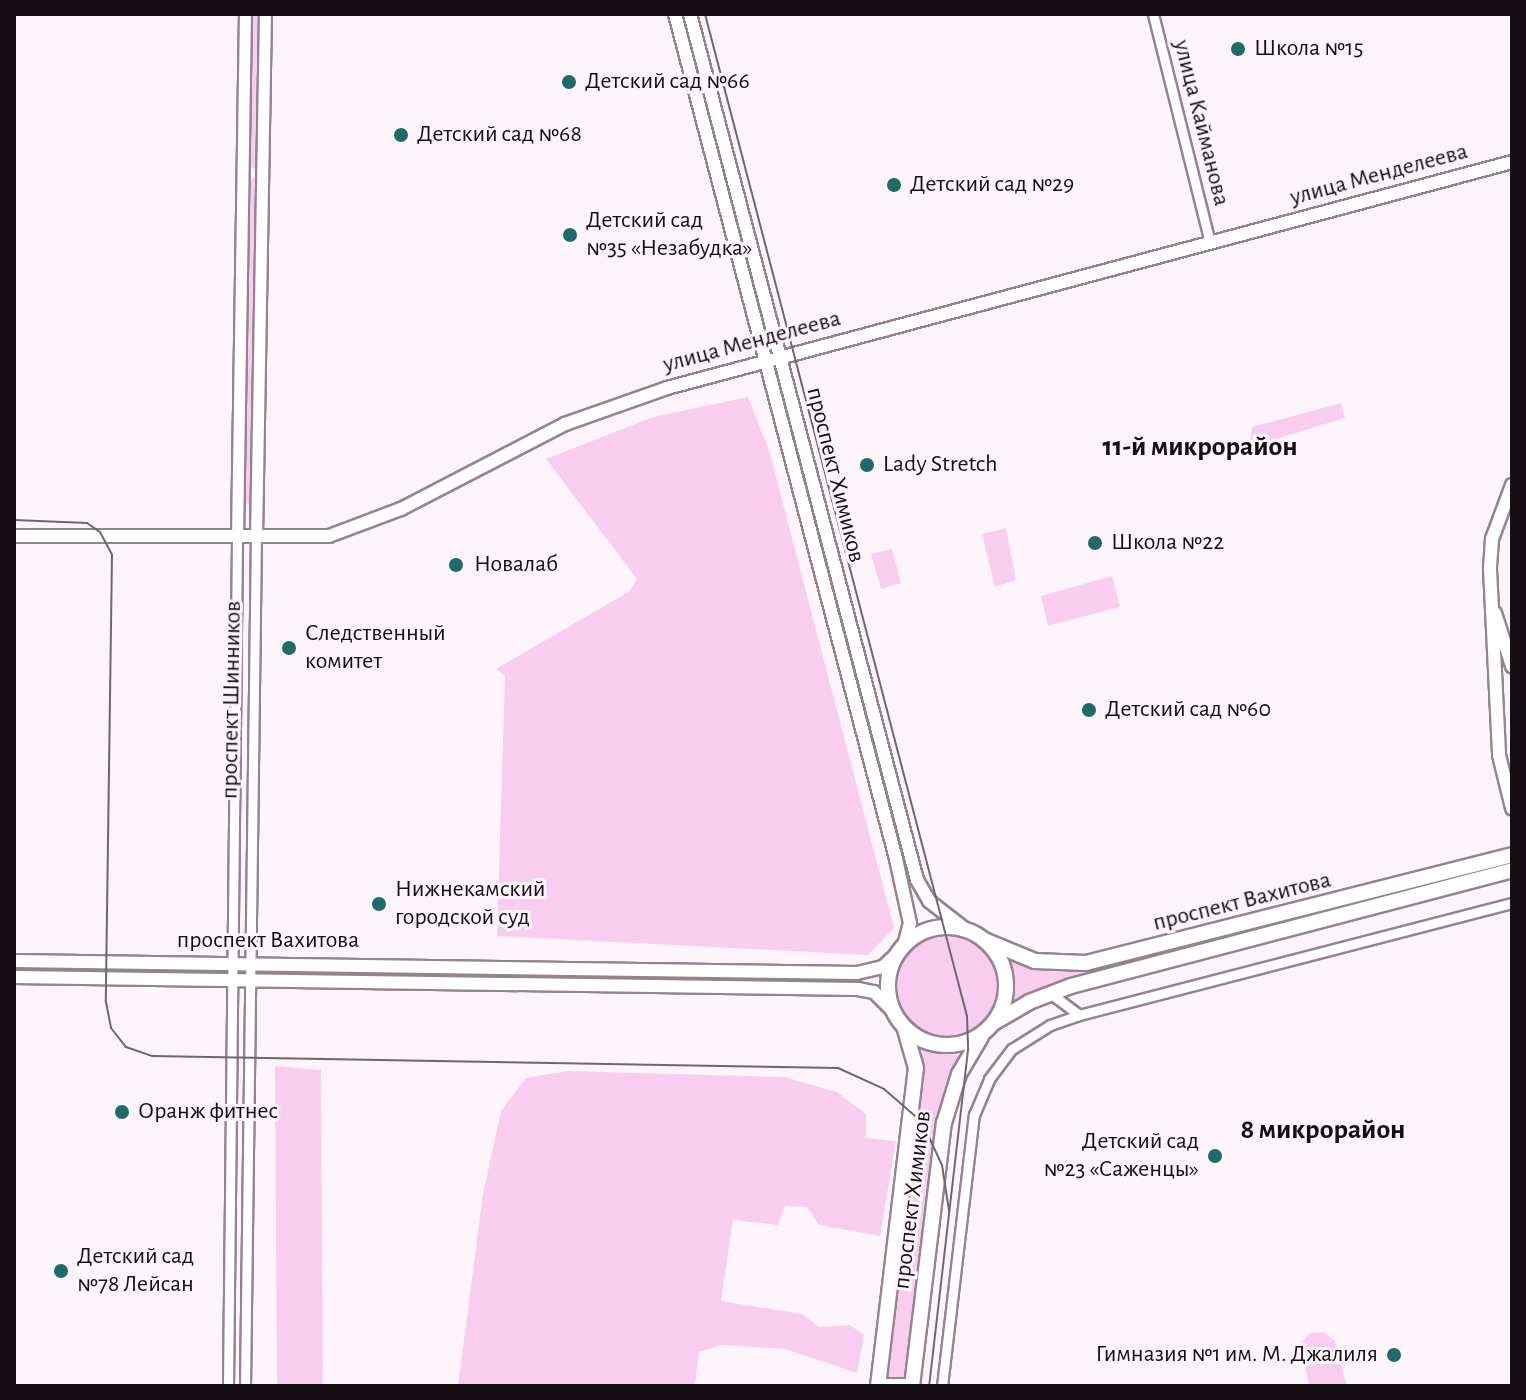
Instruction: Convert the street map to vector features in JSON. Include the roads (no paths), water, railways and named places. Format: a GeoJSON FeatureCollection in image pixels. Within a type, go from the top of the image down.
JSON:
{"type":"FeatureCollection","features":[{"type":"Feature","properties":{"kind":"main road","name":"проспект Химиков"},"geometry":{"type":"LineString","coordinates":[[675,14],[909,912],[901,949]]}},
{"type":"Feature","properties":{"kind":"main road","name":"проспект Химиков"},"geometry":{"type":"LineString","coordinates":[[690,14],[917,880],[929,901],[965,929]]}},
{"type":"Feature","properties":{"kind":"main road","name":"улица Менделеева"},"geometry":{"type":"LineString","coordinates":[[14,536],[317,538],[345,532],[401,509],[565,424],[767,359],[1512,162]]}},
{"type":"Feature","properties":{"kind":"main road"},"geometry":{"type":"LineString","coordinates":[[747,287],[753,273],[763,285]]}},
{"type":"Feature","properties":{"kind":"main road"},"geometry":{"type":"LineString","coordinates":[[1512,485],[1492,539],[1501,768],[1512,808]]}},
{"type":"Feature","properties":{"kind":"main road"},"geometry":{"type":"LineString","coordinates":[[811,534],[825,529]]}},
{"type":"Feature","properties":{"kind":"main road"},"geometry":{"type":"LineString","coordinates":[[1494,610],[1512,666]]}},
{"type":"Feature","properties":{"kind":"main road"},"geometry":{"type":"LineString","coordinates":[[1501,768],[1501,756],[1512,745]]}},
{"type":"Feature","properties":{"kind":"main road","name":"проспект Вахитова"},"geometry":{"type":"LineString","coordinates":[[14,961],[857,973],[875,971],[901,949],[935,928],[965,929],[1035,961],[1086,963],[1512,855]]}},
{"type":"Feature","properties":{"kind":"main road","name":"проспект Вахитова"},"geometry":{"type":"LineString","coordinates":[[14,977],[858,989],[879,995],[905,1029],[945,1045],[968,1042],[1050,993],[1512,870]]}},
{"type":"Feature","properties":{"kind":"main road","name":"проспект Вахитова"},"geometry":{"type":"LineString","coordinates":[[984,940],[1006,977],[1003,1006],[991,1026]]}},
{"type":"Feature","properties":{"kind":"main road"},"geometry":{"type":"LineString","coordinates":[[891,1009],[888,978],[901,949]]}},
{"type":"Feature","properties":{"kind":"main road","name":"проспект Химиков"},"geometry":{"type":"LineString","coordinates":[[912,1386],[946,1111],[959,1074],[991,1026]]}},
{"type":"Feature","properties":{"kind":"main road","name":"проспект Химиков"},"geometry":{"type":"LineString","coordinates":[[878,1386],[916,1068],[905,1029]]}},
{"type":"Feature","properties":{"kind":"main road"},"geometry":{"type":"LineString","coordinates":[[886,1386],[905,1386]]}},
{"type":"Feature","properties":{"kind":"street","name":"проспект Шинников"},"geometry":{"type":"LineString","coordinates":[[228,1386],[245,14]]}},
{"type":"Feature","properties":{"kind":"street","name":"проспект Шинников"},"geometry":{"type":"LineString","coordinates":[[245,1386],[265,14]]}},
{"type":"Feature","properties":{"kind":"street","name":"улица Кайманова"},"geometry":{"type":"LineString","coordinates":[[1153,14],[1210,243]]}},
{"type":"Feature","properties":{"kind":"street"},"geometry":{"type":"LineString","coordinates":[[243,174],[263,174]]}},
{"type":"Feature","properties":{"kind":"street"},"geometry":{"type":"LineString","coordinates":[[238,513],[244,518],[256,514]]}},
{"type":"Feature","properties":{"kind":"street"},"geometry":{"type":"LineString","coordinates":[[235,808],[252,808]]}},
{"type":"Feature","properties":{"kind":"street"},"geometry":{"type":"LineString","coordinates":[[942,1386],[977,1105],[1012,1049],[1050,1025],[1079,1015],[1512,903]]}},
{"type":"Feature","properties":{"kind":"street"},"geometry":{"type":"LineString","coordinates":[[1050,993],[1079,1015]]}},
{"type":"Feature","properties":{"kind":"street"},"geometry":{"type":"LineString","coordinates":[[231,1148],[248,1148]]}},
{"type":"Feature","properties":{"kind":"tram line"},"geometry":{"type":"LineString","coordinates":[[705,14],[967,1016],[968,1050],[929,1386]]}},
{"type":"Feature","properties":{"kind":"tram line"},"geometry":{"type":"LineString","coordinates":[[14,520],[87,523],[100,532],[112,555],[106,1002],[111,1028],[126,1047],[152,1056],[838,1068],[884,1089],[922,1122],[942,1165],[949,1211]]}},
{"type":"Feature","properties":{"kind":"place","name":"Школа №15"},"geometry":{"type":"Point","coordinates":[1238,49]}},
{"type":"Feature","properties":{"kind":"place","name":"Детский сад №66"},"geometry":{"type":"Point","coordinates":[569,82]}},
{"type":"Feature","properties":{"kind":"place","name":"Детский сад №68"},"geometry":{"type":"Point","coordinates":[401,135]}},
{"type":"Feature","properties":{"kind":"place","name":"Детский сад №29"},"geometry":{"type":"Point","coordinates":[894,185]}},
{"type":"Feature","properties":{"kind":"place","name":"Детский сад №35 «Незабудка»"},"geometry":{"type":"Point","coordinates":[570,235]}},
{"type":"Feature","properties":{"kind":"place","name":"Lady Stretch"},"geometry":{"type":"Point","coordinates":[867,465]}},
{"type":"Feature","properties":{"kind":"place","name":"Школа №22"},"geometry":{"type":"Point","coordinates":[1095,543]}},
{"type":"Feature","properties":{"kind":"place","name":"Новалаб"},"geometry":{"type":"Point","coordinates":[456,565]}},
{"type":"Feature","properties":{"kind":"place","name":"Следственный комитет"},"geometry":{"type":"Point","coordinates":[289,648]}},
{"type":"Feature","properties":{"kind":"place","name":"Детский сад №60"},"geometry":{"type":"Point","coordinates":[1089,710]}},
{"type":"Feature","properties":{"kind":"place","name":"Нижнекамский городской суд"},"geometry":{"type":"Point","coordinates":[379,904]}},
{"type":"Feature","properties":{"kind":"place","name":"Оранж фитнес"},"geometry":{"type":"Point","coordinates":[122,1112]}},
{"type":"Feature","properties":{"kind":"place","name":"Детский сад №23 «Саженцы»"},"geometry":{"type":"Point","coordinates":[1215,1156]}},
{"type":"Feature","properties":{"kind":"place","name":"Детский сад №78 Лейсан"},"geometry":{"type":"Point","coordinates":[61,1271]}},
{"type":"Feature","properties":{"kind":"place","name":"Гимназия №1 им. М. Джалиля"},"geometry":{"type":"Point","coordinates":[1394,1355]}},
{"type":"Feature","properties":{"kind":"district","name":"11-й микрорайон"},"geometry":{"type":"Point","coordinates":[1200,447]}},
{"type":"Feature","properties":{"kind":"district","name":"8 микрорайон"},"geometry":{"type":"Point","coordinates":[1323,1130]}}]}
